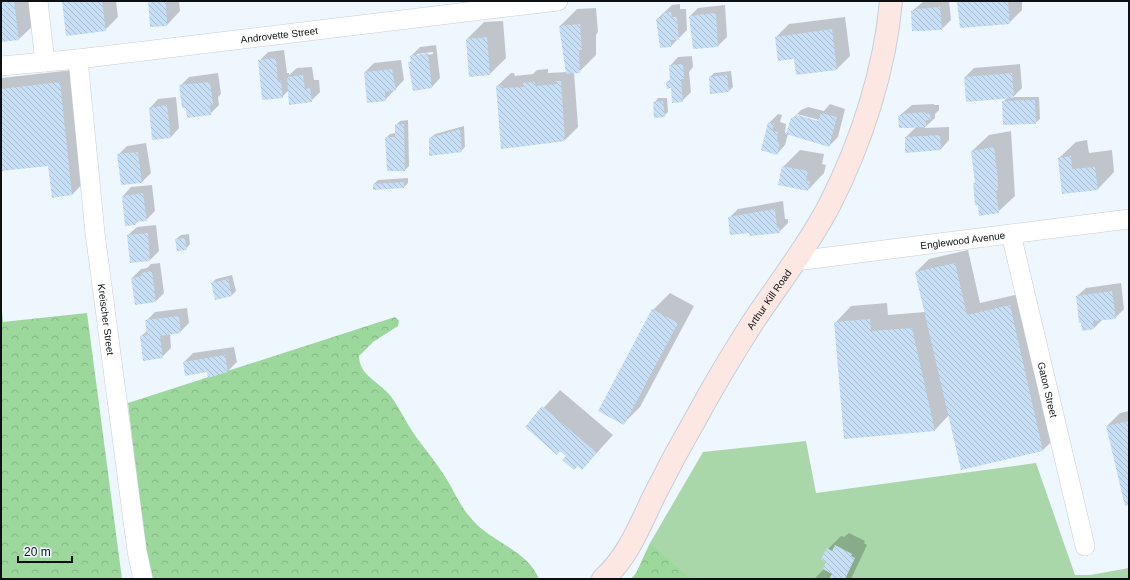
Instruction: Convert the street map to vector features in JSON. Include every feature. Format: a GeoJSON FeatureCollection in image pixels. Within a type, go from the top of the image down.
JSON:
{"type":"FeatureCollection","features":[{"type":"Feature","properties":{"kind":"street"},"geometry":{"type":"LineString","coordinates":[[38,1],[45,62]]}},
{"type":"Feature","properties":{"kind":"street","name":"Androvette Street"},"geometry":{"type":"LineString","coordinates":[[1,66],[78,59],[558,1]]}},
{"type":"Feature","properties":{"kind":"street","name":"Arthur Kill Road"},"geometry":{"type":"LineString","coordinates":[[603,579],[615,569],[628,548],[674,456],[710,392],[753,322],[796,261],[830,204],[850,160],[883,61],[892,1]]}},
{"type":"Feature","properties":{"kind":"street","name":"Kreischer Street"},"geometry":{"type":"LineString","coordinates":[[78,59],[95,233],[137,551],[144,579]]}},
{"type":"Feature","properties":{"kind":"street","name":"Englewood Avenue"},"geometry":{"type":"LineString","coordinates":[[796,261],[1129,219]]}},
{"type":"Feature","properties":{"kind":"street","name":"Gaton Street"},"geometry":{"type":"LineString","coordinates":[[1010,234],[1085,546]]}},
{"type":"Feature","properties":{"kind":"green space"},"geometry":{"type":"Polygon","coordinates":[[[1,300],[3,322],[87,313],[122,579],[1,579],[1,300]]]}},
{"type":"Feature","properties":{"kind":"green space"},"geometry":{"type":"Polygon","coordinates":[[[395,317],[399,321],[398,326],[373,342],[359,356],[362,368],[369,377],[392,397],[412,431],[442,472],[466,513],[478,526],[526,560],[539,579],[153,579],[145,544],[128,403],[395,317]]]}},
{"type":"Feature","properties":{"kind":"green space"},"geometry":{"type":"Polygon","coordinates":[[[806,441],[816,493],[1036,463],[1075,575],[1090,575],[1129,568],[1129,579],[690,579],[650,543],[703,452],[806,441]]]}},
{"type":"Feature","properties":{"kind":"green space"},"geometry":{"type":"Polygon","coordinates":[[[650,543],[698,579],[631,579],[636,573],[650,543]]]}},
{"type":"Feature","properties":{"kind":"building"},"geometry":{"type":"Polygon","coordinates":[[[1,1],[14,1],[19,40],[1,42],[1,1]]]}},
{"type":"Feature","properties":{"kind":"building"},"geometry":{"type":"Polygon","coordinates":[[[62,1],[102,1],[106,31],[66,36],[62,1]]]}},
{"type":"Feature","properties":{"kind":"building"},"geometry":{"type":"Polygon","coordinates":[[[148,1],[166,1],[167,26],[150,27],[148,1]]]}},
{"type":"Feature","properties":{"kind":"building"},"geometry":{"type":"Polygon","coordinates":[[[957,1],[1008,1],[1010,24],[960,28],[957,1]]]}},
{"type":"Feature","properties":{"kind":"building"},"geometry":{"type":"Polygon","coordinates":[[[940,7],[942,30],[912,31],[911,11],[915,11],[915,9],[940,7]]]}},
{"type":"Feature","properties":{"kind":"building"},"geometry":{"type":"Polygon","coordinates":[[[671,12],[672,17],[677,17],[679,40],[671,40],[671,47],[660,48],[656,19],[662,18],[662,13],[671,12]]]}},
{"type":"Feature","properties":{"kind":"building"},"geometry":{"type":"Polygon","coordinates":[[[716,13],[718,47],[693,49],[689,16],[716,13]]]}},
{"type":"Feature","properties":{"kind":"building"},"geometry":{"type":"Polygon","coordinates":[[[580,24],[582,50],[579,50],[580,73],[566,74],[559,26],[580,24]]]}},
{"type":"Feature","properties":{"kind":"building"},"geometry":{"type":"Polygon","coordinates":[[[832,29],[837,70],[796,75],[794,59],[778,61],[775,37],[832,29]]]}},
{"type":"Feature","properties":{"kind":"building"},"geometry":{"type":"Polygon","coordinates":[[[487,37],[490,75],[469,77],[466,39],[487,37]]]}},
{"type":"Feature","properties":{"kind":"building"},"geometry":{"type":"Polygon","coordinates":[[[428,53],[432,88],[413,91],[408,62],[411,62],[410,56],[428,53]]]}},
{"type":"Feature","properties":{"kind":"building"},"geometry":{"type":"Polygon","coordinates":[[[276,58],[278,82],[281,81],[283,98],[262,100],[258,60],[276,58]]]}},
{"type":"Feature","properties":{"kind":"building"},"geometry":{"type":"Polygon","coordinates":[[[683,64],[684,79],[681,79],[683,102],[672,103],[671,88],[667,89],[666,82],[670,82],[669,65],[683,64]]]}},
{"type":"Feature","properties":{"kind":"building"},"geometry":{"type":"Polygon","coordinates":[[[392,69],[396,90],[385,92],[386,101],[367,103],[364,72],[392,69]]]}},
{"type":"Feature","properties":{"kind":"building"},"geometry":{"type":"Polygon","coordinates":[[[1012,73],[1014,98],[966,102],[964,77],[1012,73]]]}},
{"type":"Feature","properties":{"kind":"building"},"geometry":{"type":"Polygon","coordinates":[[[303,75],[305,89],[310,88],[312,102],[289,105],[287,77],[303,75]]]}},
{"type":"Feature","properties":{"kind":"building"},"geometry":{"type":"Polygon","coordinates":[[[727,75],[729,92],[710,94],[709,77],[727,75]]]}},
{"type":"Feature","properties":{"kind":"building"},"geometry":{"type":"Polygon","coordinates":[[[556,81],[561,81],[565,141],[501,149],[496,86],[502,85],[502,88],[523,87],[523,83],[535,82],[535,86],[557,84],[556,81]]]}},
{"type":"Feature","properties":{"kind":"building"},"geometry":{"type":"Polygon","coordinates":[[[60,82],[72,195],[52,198],[48,166],[1,171],[1,89],[60,82]]]}},
{"type":"Feature","properties":{"kind":"building"},"geometry":{"type":"Polygon","coordinates":[[[210,82],[213,104],[210,105],[211,115],[187,118],[186,108],[182,108],[179,85],[210,82]]]}},
{"type":"Feature","properties":{"kind":"building"},"geometry":{"type":"Polygon","coordinates":[[[1035,100],[1036,124],[1003,125],[1002,101],[1035,100]]]}},
{"type":"Feature","properties":{"kind":"building"},"geometry":{"type":"Polygon","coordinates":[[[663,101],[665,117],[654,118],[653,102],[663,101]]]}},
{"type":"Feature","properties":{"kind":"building"},"geometry":{"type":"Polygon","coordinates":[[[167,105],[171,138],[152,140],[149,108],[167,105]]]}},
{"type":"Feature","properties":{"kind":"building"},"geometry":{"type":"Polygon","coordinates":[[[925,112],[926,114],[930,113],[931,120],[926,120],[926,127],[899,128],[898,116],[903,116],[902,114],[925,112]]]}},
{"type":"Feature","properties":{"kind":"building"},"geometry":{"type":"Polygon","coordinates":[[[821,113],[837,117],[829,147],[786,134],[791,118],[798,115],[818,121],[821,113]]]}},
{"type":"Feature","properties":{"kind":"building"},"geometry":{"type":"Polygon","coordinates":[[[768,122],[774,124],[772,131],[778,132],[777,142],[780,143],[777,155],[761,150],[768,122]]]}},
{"type":"Feature","properties":{"kind":"building"},"geometry":{"type":"Polygon","coordinates":[[[395,124],[404,124],[405,171],[387,171],[385,137],[395,137],[395,124]]]}},
{"type":"Feature","properties":{"kind":"building"},"geometry":{"type":"Polygon","coordinates":[[[460,129],[462,152],[429,156],[429,138],[460,129]]]}},
{"type":"Feature","properties":{"kind":"building"},"geometry":{"type":"Polygon","coordinates":[[[940,135],[941,150],[905,153],[905,137],[940,135]]]}},
{"type":"Feature","properties":{"kind":"building"},"geometry":{"type":"Polygon","coordinates":[[[994,147],[998,181],[998,190],[996,191],[999,213],[979,216],[978,205],[975,205],[973,183],[975,183],[971,151],[994,147]]]}},
{"type":"Feature","properties":{"kind":"building"},"geometry":{"type":"Polygon","coordinates":[[[138,152],[142,183],[121,185],[117,154],[138,152]]]}},
{"type":"Feature","properties":{"kind":"building"},"geometry":{"type":"Polygon","coordinates":[[[1071,156],[1072,169],[1095,167],[1098,190],[1062,194],[1058,158],[1071,156]]]}},
{"type":"Feature","properties":{"kind":"building"},"geometry":{"type":"Polygon","coordinates":[[[782,166],[808,171],[806,181],[810,181],[808,191],[778,185],[782,166]]]}},
{"type":"Feature","properties":{"kind":"building"},"geometry":{"type":"Polygon","coordinates":[[[404,182],[404,188],[373,190],[373,184],[404,182]]]}},
{"type":"Feature","properties":{"kind":"building"},"geometry":{"type":"Polygon","coordinates":[[[143,193],[147,221],[135,222],[136,225],[125,226],[122,196],[143,193]]]}},
{"type":"Feature","properties":{"kind":"building"},"geometry":{"type":"Polygon","coordinates":[[[775,209],[777,228],[779,227],[780,233],[750,236],[749,233],[730,235],[728,217],[775,209]]]}},
{"type":"Feature","properties":{"kind":"building"},"geometry":{"type":"Polygon","coordinates":[[[148,233],[150,261],[130,263],[127,235],[148,233]]]}},
{"type":"Feature","properties":{"kind":"building"},"geometry":{"type":"Polygon","coordinates":[[[185,238],[187,250],[177,251],[175,239],[185,238]]]}},
{"type":"Feature","properties":{"kind":"building"},"geometry":{"type":"Polygon","coordinates":[[[955,263],[967,315],[1010,305],[1043,451],[961,470],[915,272],[955,263]]]}},
{"type":"Feature","properties":{"kind":"building"},"geometry":{"type":"Polygon","coordinates":[[[152,271],[156,302],[135,305],[131,278],[142,276],[141,273],[152,271]]]}},
{"type":"Feature","properties":{"kind":"building"},"geometry":{"type":"Polygon","coordinates":[[[228,279],[232,296],[215,300],[211,283],[228,279]]]}},
{"type":"Feature","properties":{"kind":"building"},"geometry":{"type":"Polygon","coordinates":[[[1112,291],[1116,319],[1093,321],[1094,329],[1082,331],[1081,323],[1079,323],[1076,296],[1112,291]]]}},
{"type":"Feature","properties":{"kind":"building"},"geometry":{"type":"Polygon","coordinates":[[[652,309],[678,323],[624,425],[598,411],[652,309]]]}},
{"type":"Feature","properties":{"kind":"building"},"geometry":{"type":"Polygon","coordinates":[[[179,316],[181,333],[160,336],[163,358],[143,361],[140,336],[147,335],[145,320],[179,316]]]}},
{"type":"Feature","properties":{"kind":"building"},"geometry":{"type":"Polygon","coordinates":[[[870,319],[871,331],[912,328],[935,431],[844,439],[834,322],[870,319]]]}},
{"type":"Feature","properties":{"kind":"building"},"geometry":{"type":"Polygon","coordinates":[[[225,355],[228,372],[208,378],[207,372],[185,376],[183,362],[225,355]]]}},
{"type":"Feature","properties":{"kind":"building"},"geometry":{"type":"Polygon","coordinates":[[[542,406],[597,453],[582,470],[578,466],[574,470],[562,460],[566,456],[560,451],[557,455],[525,427],[542,406]]]}},
{"type":"Feature","properties":{"kind":"building"},"geometry":{"type":"Polygon","coordinates":[[[1129,421],[1129,505],[1125,506],[1106,426],[1129,421]]]}},
{"type":"Feature","properties":{"kind":"building"},"geometry":{"type":"Polygon","coordinates":[[[835,545],[852,554],[851,556],[855,558],[845,579],[829,579],[832,574],[823,569],[826,562],[821,559],[827,548],[832,551],[835,545]]]}}]}
